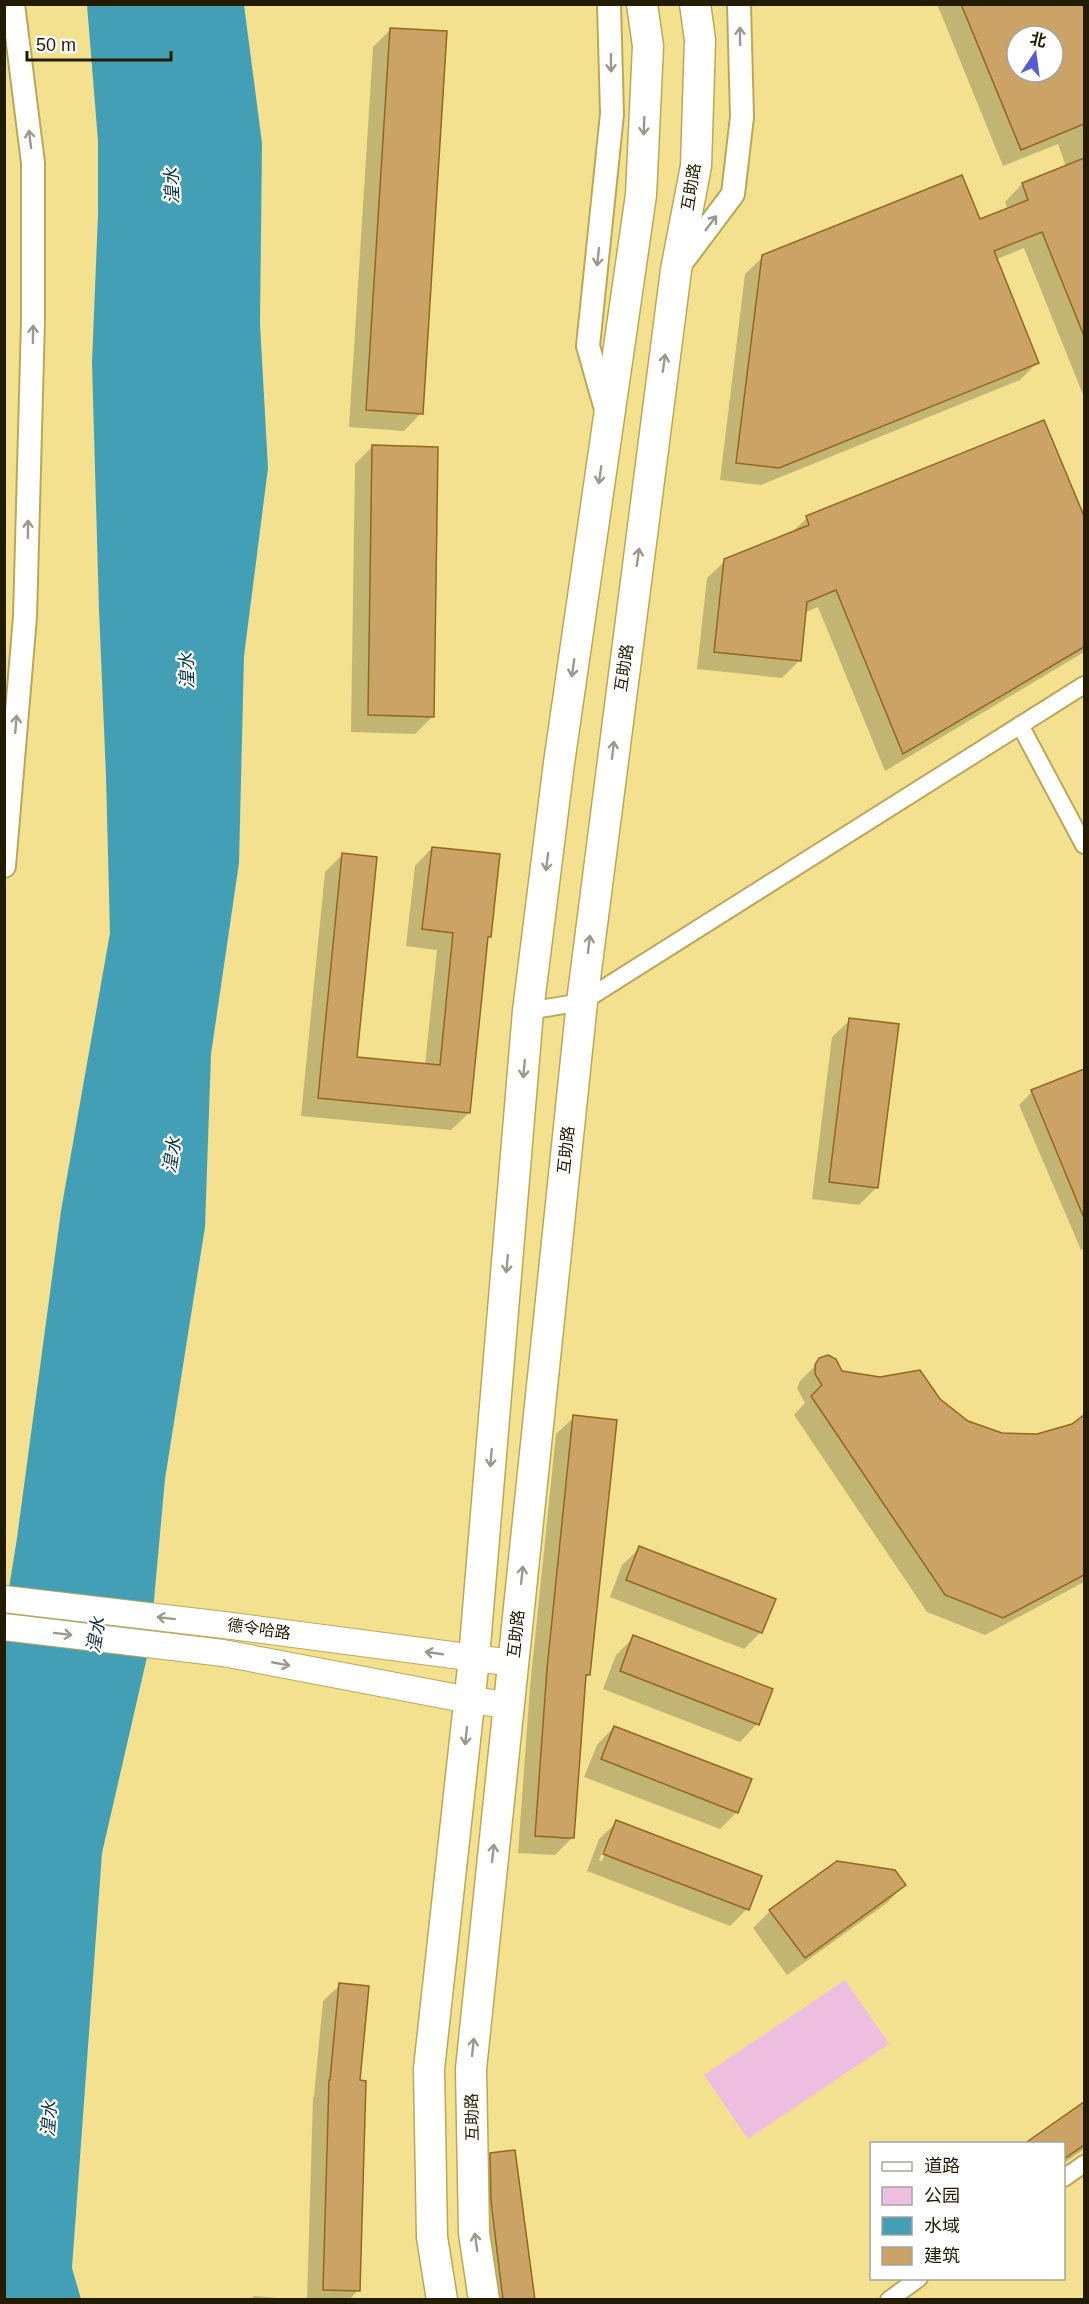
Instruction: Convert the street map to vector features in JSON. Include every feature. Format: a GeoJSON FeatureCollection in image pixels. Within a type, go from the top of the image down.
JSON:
{"type":"FeatureCollection","features":[{"type":"Feature","properties":{"kind":"highway"},"geometry":{"type":"LineString","coordinates":[[442,2300],[432,2236],[429,2068],[474,1658],[528,1011],[559,763],[641,195],[648,46],[642,4]]}},
{"type":"Feature","properties":{"kind":"highway","name":"互助路"},"geometry":{"type":"LineString","coordinates":[[484,2300],[474,2233],[471,2069],[582,1002],[676,270],[696,166],[700,40],[695,4]]}},
{"type":"Feature","properties":{"kind":"main road"},"geometry":{"type":"LineString","coordinates":[[4,866],[25,617],[33,321],[33,163],[13,4]]}},
{"type":"Feature","properties":{"kind":"main road"},"geometry":{"type":"LineString","coordinates":[[608,417],[588,346],[612,114],[609,4]]}},
{"type":"Feature","properties":{"kind":"main road"},"geometry":{"type":"LineString","coordinates":[[676,270],[733,194],[742,117],[739,4]]}},
{"type":"Feature","properties":{"kind":"main road","name":"德令哈路"},"geometry":{"type":"LineString","coordinates":[[4,1599],[513,1663]]}},
{"type":"Feature","properties":{"kind":"main road","name":"德令哈路"},"geometry":{"type":"LineString","coordinates":[[4,1627],[223,1653],[470,1700],[509,1705]]}},
{"type":"Feature","properties":{"kind":"street"},"geometry":{"type":"LineString","coordinates":[[528,1011],[582,1002],[1084,685]]}},
{"type":"Feature","properties":{"kind":"street"},"geometry":{"type":"LineString","coordinates":[[1020,725],[1084,845]]}},
{"type":"Feature","properties":{"kind":"street"},"geometry":{"type":"LineString","coordinates":[[1065,2177],[1084,2164]]}},
{"type":"Feature","properties":{"kind":"street"},"geometry":{"type":"LineString","coordinates":[[889,2300],[916,2280]]}},
{"type":"Feature","properties":{"kind":"green space"},"geometry":{"type":"Polygon","coordinates":[[[845,1980],[889,2044],[748,2139],[704,2075],[845,1980]]]}},
{"type":"Feature","properties":{"kind":"water","name":"湟水"},"geometry":{"type":"Polygon","coordinates":[[[87,5],[244,5],[262,143],[260,324],[268,468],[244,656],[239,863],[211,1054],[205,1227],[165,1479],[150,1644],[102,1853],[72,2268],[81,2299],[5,2300],[5,1613],[61,1211],[110,933],[92,363],[98,214],[98,141],[87,5]]]}},
{"type":"Feature","properties":{"kind":"building"},"geometry":{"type":"Polygon","coordinates":[[[961,4],[1084,4],[1084,124],[1021,150],[961,4]]]}},
{"type":"Feature","properties":{"kind":"building"},"geometry":{"type":"Polygon","coordinates":[[[390,28],[447,31],[423,414],[366,410],[390,28]]]}},
{"type":"Feature","properties":{"kind":"building"},"geometry":{"type":"Polygon","coordinates":[[[1084,158],[1084,336],[1042,232],[994,251],[1039,363],[779,468],[736,463],[762,255],[962,175],[980,219],[1028,200],[1022,183],[1084,158]]]}},
{"type":"Feature","properties":{"kind":"building"},"geometry":{"type":"Polygon","coordinates":[[[1044,420],[1084,516],[1084,647],[903,754],[836,590],[807,602],[801,661],[714,652],[724,559],[809,525],[806,516],[1044,420]]]}},
{"type":"Feature","properties":{"kind":"building"},"geometry":{"type":"Polygon","coordinates":[[[372,445],[438,447],[434,717],[368,715],[372,445]]]}},
{"type":"Feature","properties":{"kind":"building"},"geometry":{"type":"Polygon","coordinates":[[[432,847],[500,854],[491,937],[488,937],[470,1113],[318,1098],[342,853],[377,857],[357,1057],[440,1065],[453,933],[422,929],[432,847]]]}},
{"type":"Feature","properties":{"kind":"building"},"geometry":{"type":"Polygon","coordinates":[[[849,1018],[899,1024],[878,1188],[829,1182],[849,1018]]]}},
{"type":"Feature","properties":{"kind":"building"},"geometry":{"type":"Polygon","coordinates":[[[1084,1069],[1084,1218],[1031,1090],[1084,1069]]]}},
{"type":"Feature","properties":{"kind":"building"},"geometry":{"type":"Polygon","coordinates":[[[828,1355],[836,1359],[842,1371],[880,1377],[920,1370],[940,1399],[968,1421],[1002,1433],[1037,1434],[1072,1424],[1084,1415],[1084,1575],[1003,1618],[945,1595],[811,1396],[822,1385],[815,1374],[815,1365],[819,1358],[828,1355]]]}},
{"type":"Feature","properties":{"kind":"building"},"geometry":{"type":"Polygon","coordinates":[[[573,1415],[617,1420],[590,1675],[586,1675],[574,1838],[567,1838],[535,1836],[547,1669],[573,1415]]]}},
{"type":"Feature","properties":{"kind":"building"},"geometry":{"type":"Polygon","coordinates":[[[639,1546],[776,1599],[762,1633],[626,1580],[639,1546]]]}},
{"type":"Feature","properties":{"kind":"building"},"geometry":{"type":"Polygon","coordinates":[[[633,1635],[773,1689],[759,1725],[620,1671],[633,1635]]]}},
{"type":"Feature","properties":{"kind":"building"},"geometry":{"type":"Polygon","coordinates":[[[614,1726],[752,1779],[738,1813],[601,1759],[614,1726]]]}},
{"type":"Feature","properties":{"kind":"building"},"geometry":{"type":"Polygon","coordinates":[[[616,1820],[762,1876],[749,1910],[603,1854],[616,1820]]]}},
{"type":"Feature","properties":{"kind":"building"},"geometry":{"type":"Polygon","coordinates":[[[837,1861],[895,1870],[906,1885],[805,1958],[769,1910],[837,1861]]]}},
{"type":"Feature","properties":{"kind":"building"},"geometry":{"type":"Polygon","coordinates":[[[339,1983],[369,1986],[360,2080],[366,2081],[360,2291],[323,2290],[329,2080],[339,1983]]]}},
{"type":"Feature","properties":{"kind":"building"},"geometry":{"type":"Polygon","coordinates":[[[1084,2102],[1084,2145],[1065,2158],[1065,2142],[1027,2142],[1084,2102]]]}},
{"type":"Feature","properties":{"kind":"building"},"geometry":{"type":"Polygon","coordinates":[[[515,2150],[535,2300],[503,2300],[491,2201],[490,2153],[515,2150]]]}}]}
